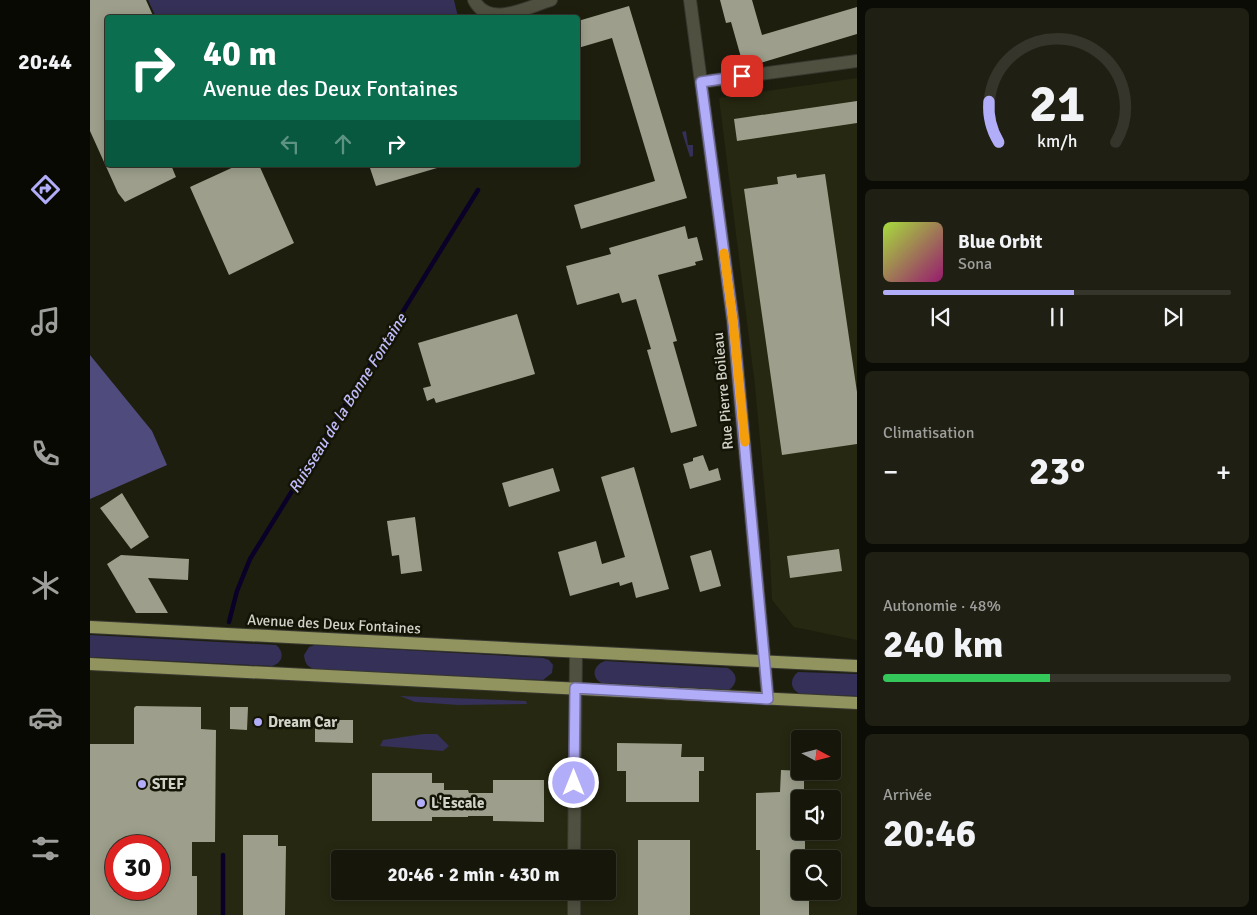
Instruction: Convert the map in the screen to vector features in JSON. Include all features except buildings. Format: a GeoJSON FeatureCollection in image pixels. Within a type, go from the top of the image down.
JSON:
{"type":"FeatureCollection","features":[{"type":"Feature","properties":{"kind":"main road","name":"Avenue des Deux Fontaines"},"geometry":{"type":"LineString","coordinates":[[90,627],[857,666]]}},
{"type":"Feature","properties":{"kind":"main road"},"geometry":{"type":"LineString","coordinates":[[90,664],[857,703]]}},
{"type":"Feature","properties":{"kind":"street"},"geometry":{"type":"LineString","coordinates":[[474,0],[483,11],[494,15]]}},
{"type":"Feature","properties":{"kind":"street"},"geometry":{"type":"LineString","coordinates":[[500,15],[550,0]]}},
{"type":"Feature","properties":{"kind":"street","name":"Rue Pierre Boileau"},"geometry":{"type":"LineString","coordinates":[[690,0],[733,321],[768,699]]}},
{"type":"Feature","properties":{"kind":"street"},"geometry":{"type":"LineString","coordinates":[[701,82],[857,61]]}},
{"type":"Feature","properties":{"kind":"street"},"geometry":{"type":"LineString","coordinates":[[574,850],[576,652]]}},
{"type":"Feature","properties":{"kind":"street"},"geometry":{"type":"LineString","coordinates":[[574,900],[574,915]]}},
{"type":"Feature","properties":{"kind":"shaded area"},"geometry":{"type":"Polygon","coordinates":[[[148,0],[454,0],[458,15],[155,15],[148,0]]]}},
{"type":"Feature","properties":{"kind":"shaded area"},"geometry":{"type":"Polygon","coordinates":[[[857,78],[857,640],[794,627],[772,600],[769,538],[755,386],[719,98],[857,78]]]}},
{"type":"Feature","properties":{"kind":"shaded area"},"geometry":{"type":"Polygon","coordinates":[[[686,131],[688,145],[693,145],[693,156],[690,157],[682,132],[686,131]]]}},
{"type":"Feature","properties":{"kind":"shaded area"},"geometry":{"type":"Polygon","coordinates":[[[90,355],[152,431],[167,465],[90,499],[90,355]]]}},
{"type":"Feature","properties":{"kind":"shaded area"},"geometry":{"type":"Polygon","coordinates":[[[90,635],[276,645],[281,651],[282,657],[276,665],[272,666],[90,657],[90,635]]]}},
{"type":"Feature","properties":{"kind":"shaded area"},"geometry":{"type":"Polygon","coordinates":[[[315,645],[543,658],[549,660],[553,665],[552,673],[543,680],[314,669],[307,664],[304,655],[309,647],[315,645]]]}},
{"type":"Feature","properties":{"kind":"shaded area"},"geometry":{"type":"Polygon","coordinates":[[[605,661],[728,668],[734,673],[736,679],[729,690],[603,684],[596,678],[595,672],[598,665],[605,661]]]}},
{"type":"Feature","properties":{"kind":"shaded area"},"geometry":{"type":"Polygon","coordinates":[[[90,664],[857,703],[857,915],[90,915],[90,664]]]}},
{"type":"Feature","properties":{"kind":"shaded area"},"geometry":{"type":"Polygon","coordinates":[[[798,672],[857,674],[857,696],[801,694],[795,690],[792,684],[793,678],[798,672]]]}},
{"type":"Feature","properties":{"kind":"shaded area"},"geometry":{"type":"Polygon","coordinates":[[[400,696],[526,701],[527,704],[458,705],[415,702],[400,696]]]}},
{"type":"Feature","properties":{"kind":"shaded area"},"geometry":{"type":"Polygon","coordinates":[[[423,734],[437,734],[449,746],[443,751],[380,746],[383,740],[423,734]]]}},
{"type":"Feature","properties":{"kind":"waterway","name":"Ruisseau de la Bonne Fontaine"},"geometry":{"type":"LineString","coordinates":[[229,622],[237,591],[250,559],[478,190]]}},
{"type":"Feature","properties":{"kind":"waterway","name":"Ruisseau de la Bonne Fontaine"},"geometry":{"type":"LineString","coordinates":[[223,855],[223,915]]}},
{"type":"Feature","properties":{"kind":"slow traffic"},"geometry":{"type":"LineString","coordinates":[[724,253],[745,442]]}},
{"type":"Feature","properties":{"kind":"place","name":"Dream Car"},"geometry":{"type":"Point","coordinates":[258,722]}},
{"type":"Feature","properties":{"kind":"place","name":"STEF"},"geometry":{"type":"Point","coordinates":[142,784]}},
{"type":"Feature","properties":{"kind":"place","name":"L'Escale"},"geometry":{"type":"Point","coordinates":[421,803]}},
{"type":"Feature","properties":{"kind":"route"},"geometry":{"type":"LineString","coordinates":[[574,783],[575,688],[768,699],[733,321],[701,82],[742,76]]}}]}
